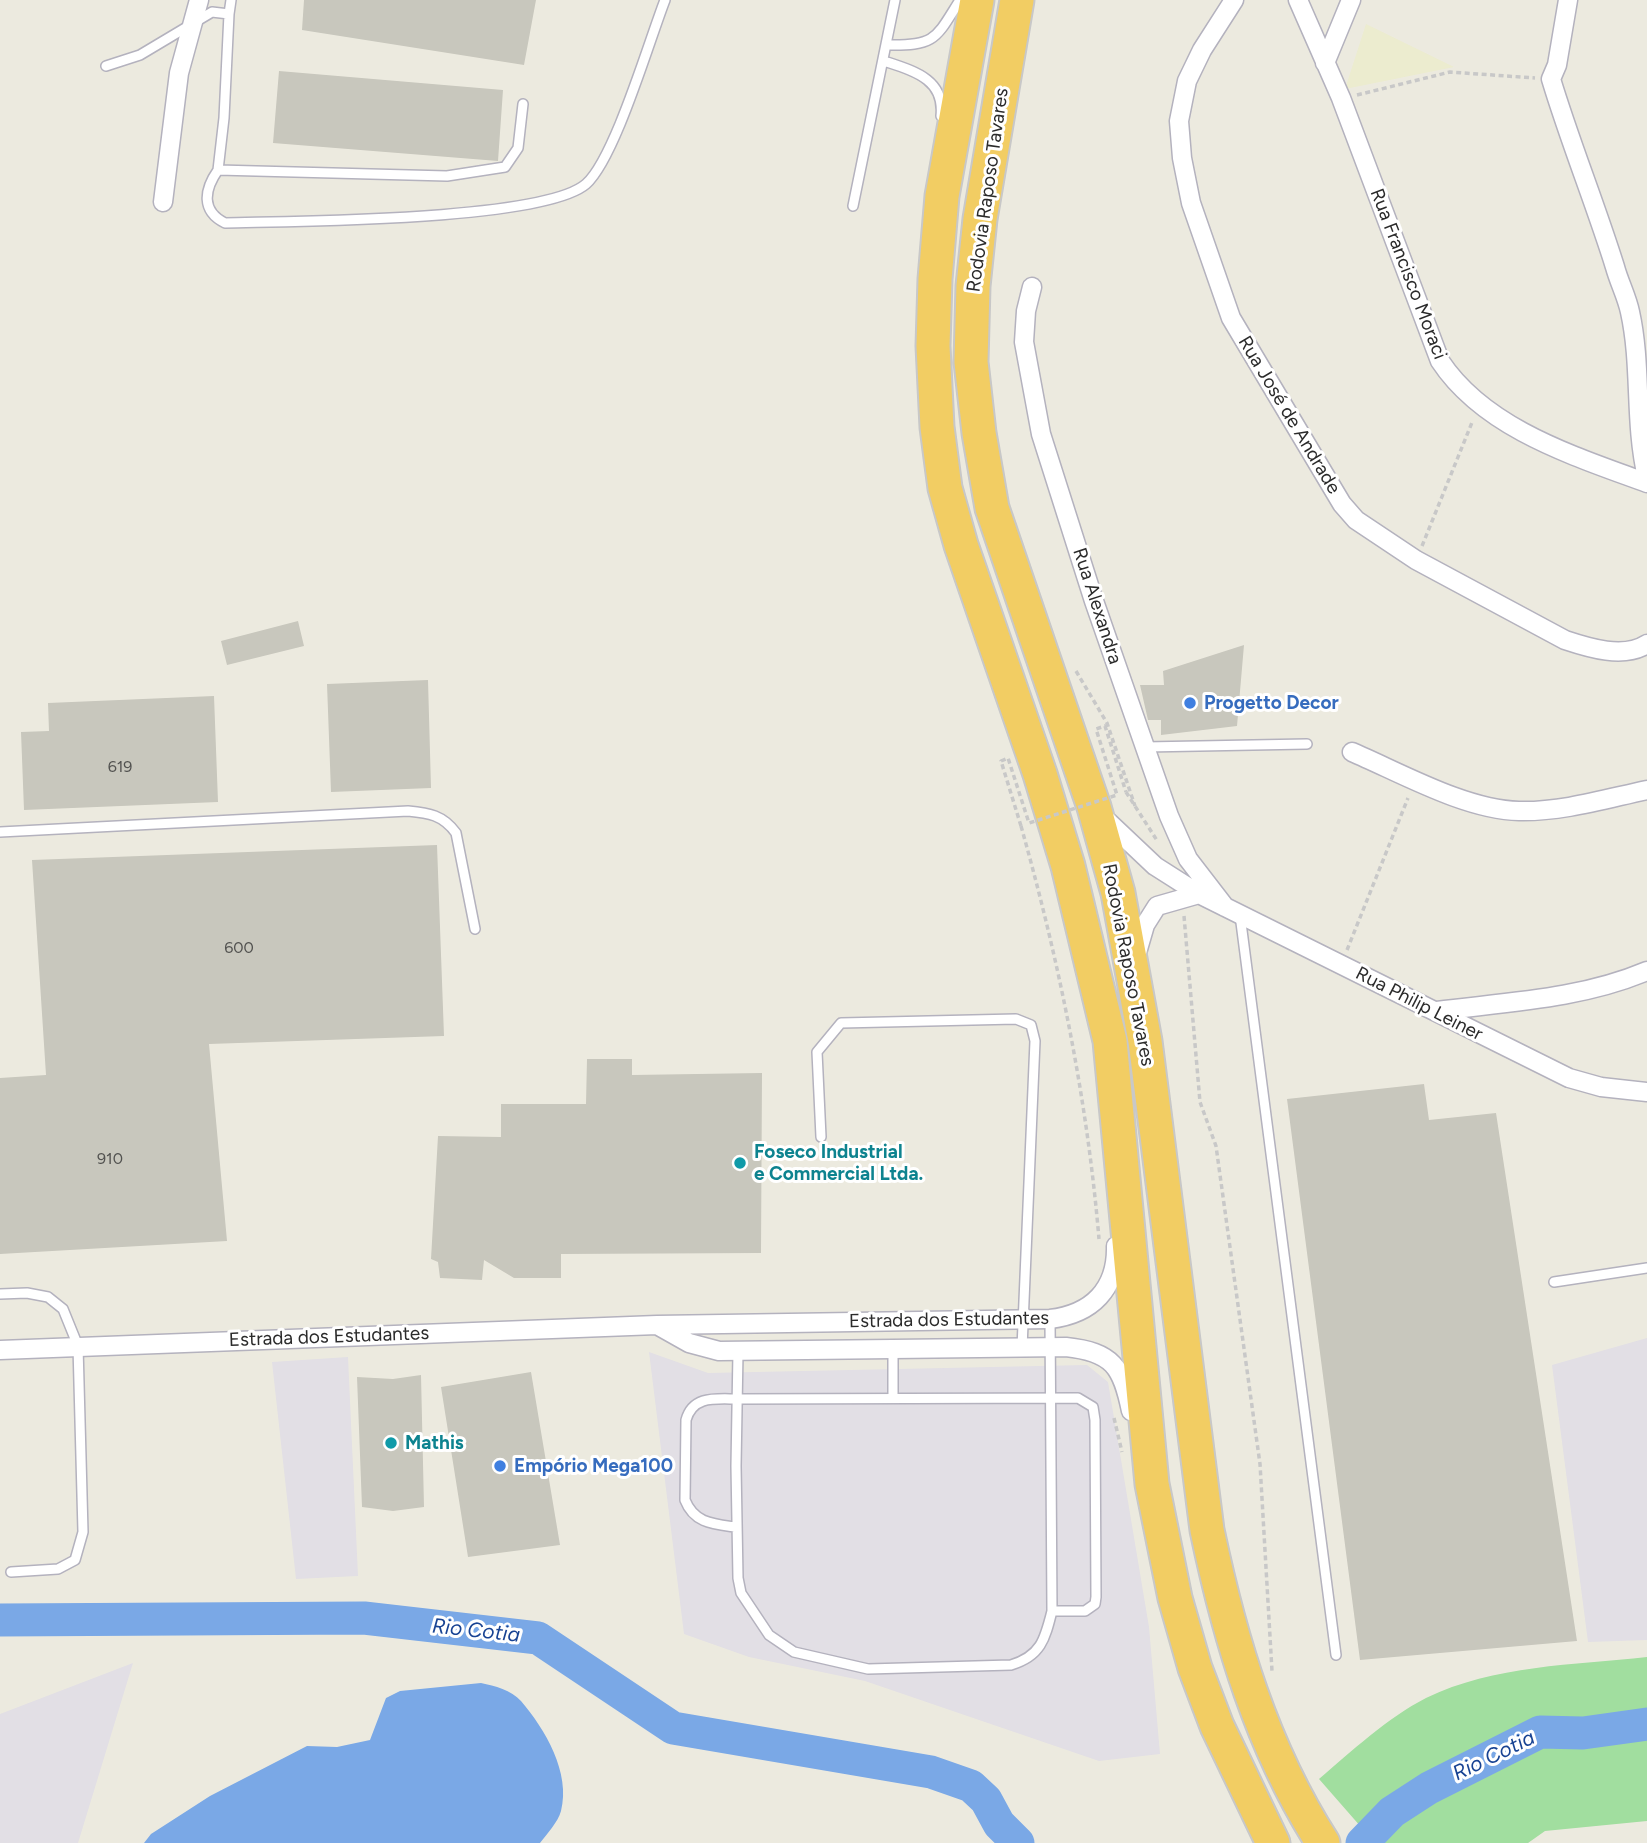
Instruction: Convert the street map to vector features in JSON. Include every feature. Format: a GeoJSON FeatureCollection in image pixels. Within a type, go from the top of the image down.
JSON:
{"type":"FeatureCollection","features":[{"type":"Feature","properties":{"kind":"highway","name":"Rodovia Raposo Tavares"},"geometry":{"type":"LineString","coordinates":[[977,0],[942,196],[934,279],[935,400],[945,488],[961,545],[1040,774],[1068,866],[1110,1041],[1152,1484],[1175,1598],[1195,1668],[1217,1726],[1273,1843]]}},
{"type":"Feature","properties":{"kind":"highway","name":"Rodovia Raposo Tavares"},"geometry":{"type":"LineString","coordinates":[[1017,0],[980,219],[972,286],[971,362],[992,509],[1094,807],[1118,893],[1133,970],[1207,1530],[1221,1598],[1257,1712],[1281,1768],[1319,1836]]}},
{"type":"Feature","properties":{"kind":"street"},"geometry":{"type":"LineString","coordinates":[[163,202],[179,73],[199,0]]}},
{"type":"Feature","properties":{"kind":"street","name":"Rua José de Andrade"},"geometry":{"type":"LineString","coordinates":[[1234,0],[1202,50],[1184,95],[1179,121],[1182,158],[1191,203],[1231,318],[1342,504],[1374,534],[1416,561],[1565,640],[1592,649],[1622,651],[1647,644]]}},
{"type":"Feature","properties":{"kind":"street","name":"Rua Francisco Moraci"},"geometry":{"type":"LineString","coordinates":[[1298,0],[1341,99],[1440,361],[1456,385],[1479,406],[1565,452],[1647,484]]}},
{"type":"Feature","properties":{"kind":"street"},"geometry":{"type":"LineString","coordinates":[[1325,63],[1351,0]]}},
{"type":"Feature","properties":{"kind":"street"},"geometry":{"type":"LineString","coordinates":[[1568,0],[1558,65],[1551,79],[1568,135],[1594,196],[1630,312],[1642,386],[1639,442],[1647,477]]}},
{"type":"Feature","properties":{"kind":"street","name":"Rua Alexandra"},"geometry":{"type":"LineString","coordinates":[[1032,287],[1026,311],[1024,342],[1041,434],[1094,601],[1188,859],[1233,911]]}},
{"type":"Feature","properties":{"kind":"street"},"geometry":{"type":"LineString","coordinates":[[1630,312],[1647,323]]}},
{"type":"Feature","properties":{"kind":"street"},"geometry":{"type":"LineString","coordinates":[[1352,752],[1483,806],[1517,811],[1545,811],[1647,790]]}},
{"type":"Feature","properties":{"kind":"street","name":"Rua Philip Leiner"},"geometry":{"type":"LineString","coordinates":[[1094,807],[1155,866],[1191,895],[1233,911],[1569,1078],[1601,1087],[1647,1092]]}},
{"type":"Feature","properties":{"kind":"street"},"geometry":{"type":"LineString","coordinates":[[1133,970],[1151,913],[1157,905],[1191,895]]}},
{"type":"Feature","properties":{"kind":"street"},"geometry":{"type":"LineString","coordinates":[[1437,1011],[1572,994],[1619,983],[1647,971]]}},
{"type":"Feature","properties":{"kind":"street","name":"Estrada dos Estudantes"},"geometry":{"type":"LineString","coordinates":[[0,1350],[657,1325],[1050,1319],[1080,1313],[1092,1306],[1107,1289],[1116,1260],[1104,1124],[1110,1041]]}},
{"type":"Feature","properties":{"kind":"street"},"geometry":{"type":"LineString","coordinates":[[738,1323],[738,1352]]}},
{"type":"Feature","properties":{"kind":"street","name":"Estrada dos Estudantes"},"geometry":{"type":"LineString","coordinates":[[657,1325],[704,1348],[738,1352],[1066,1347],[1098,1353],[1119,1370],[1125,1383],[1152,1523],[1175,1598]]}},
{"type":"Feature","properties":{"kind":"lane"},"geometry":{"type":"LineString","coordinates":[[231,0],[218,170],[208,186],[206,200],[215,218],[225,223],[488,210],[548,201],[573,192],[586,184],[607,154],[664,0]]}},
{"type":"Feature","properties":{"kind":"lane"},"geometry":{"type":"LineString","coordinates":[[853,206],[888,45],[895,0]]}},
{"type":"Feature","properties":{"kind":"lane"},"geometry":{"type":"LineString","coordinates":[[888,45],[913,45],[933,38],[960,0]]}},
{"type":"Feature","properties":{"kind":"lane"},"geometry":{"type":"LineString","coordinates":[[106,66],[140,55],[212,12],[229,14]]}},
{"type":"Feature","properties":{"kind":"lane"},"geometry":{"type":"LineString","coordinates":[[884,61],[920,73],[940,92],[939,132]]}},
{"type":"Feature","properties":{"kind":"lane"},"geometry":{"type":"LineString","coordinates":[[218,170],[447,176],[505,167],[518,148],[523,104]]}},
{"type":"Feature","properties":{"kind":"lane"},"geometry":{"type":"LineString","coordinates":[[933,184],[931,213],[934,279]]}},
{"type":"Feature","properties":{"kind":"lane"},"geometry":{"type":"LineString","coordinates":[[1145,747],[1307,744]]}},
{"type":"Feature","properties":{"kind":"lane"},"geometry":{"type":"LineString","coordinates":[[0,832],[408,811],[433,814],[448,821],[456,833],[475,929]]}},
{"type":"Feature","properties":{"kind":"lane"},"geometry":{"type":"LineString","coordinates":[[1233,911],[1336,1655]]}},
{"type":"Feature","properties":{"kind":"lane"},"geometry":{"type":"LineString","coordinates":[[821,1137],[817,1052],[841,1023],[1016,1018],[1031,1025],[1035,1041],[1022,1348]]}},
{"type":"Feature","properties":{"kind":"lane"},"geometry":{"type":"LineString","coordinates":[[1554,1282],[1647,1268]]}},
{"type":"Feature","properties":{"kind":"lane"},"geometry":{"type":"LineString","coordinates":[[0,1294],[27,1293],[48,1297],[63,1309],[78,1346],[83,1532],[75,1560],[58,1569],[11,1572]]}},
{"type":"Feature","properties":{"kind":"lane"},"geometry":{"type":"LineString","coordinates":[[738,1352],[736,1527],[741,1593],[769,1635],[794,1652],[868,1669],[1011,1665],[1026,1661],[1044,1643],[1052,1611],[1050,1319]]}},
{"type":"Feature","properties":{"kind":"lane"},"geometry":{"type":"LineString","coordinates":[[893,1398],[894,1350]]}},
{"type":"Feature","properties":{"kind":"lane"},"geometry":{"type":"LineString","coordinates":[[736,1527],[708,1523],[690,1512],[685,1500],[686,1420],[689,1409],[697,1402],[738,1399],[893,1398],[1050,1398],[1086,1401],[1093,1407],[1095,1420],[1095,1604],[1085,1611],[1052,1611]]}},
{"type":"Feature","properties":{"kind":"path"},"geometry":{"type":"LineString","coordinates":[[1341,99],[1450,72],[1551,79]]}},
{"type":"Feature","properties":{"kind":"path"},"geometry":{"type":"LineString","coordinates":[[1416,561],[1479,406]]}},
{"type":"Feature","properties":{"kind":"path"},"geometry":{"type":"LineString","coordinates":[[1073,667],[1107,723],[1135,806]]}},
{"type":"Feature","properties":{"kind":"path"},"geometry":{"type":"LineString","coordinates":[[1100,1247],[1073,1042],[1052,934],[1001,761],[1008,758],[1029,823],[1117,795],[1096,729],[1105,726],[1126,792],[1163,850],[1155,866]]}},
{"type":"Feature","properties":{"kind":"path"},"geometry":{"type":"LineString","coordinates":[[1341,964],[1416,779]]}},
{"type":"Feature","properties":{"kind":"path"},"geometry":{"type":"LineString","coordinates":[[1191,895],[1200,1102],[1216,1146],[1260,1464],[1272,1675]]}},
{"type":"Feature","properties":{"kind":"shaded area"},"geometry":{"type":"Polygon","coordinates":[[[1366,24],[1454,67],[1345,89],[1366,24]]]}},
{"type":"Feature","properties":{"kind":"shaded area"},"geometry":{"type":"Polygon","coordinates":[[[1647,1338],[1647,1640],[1588,1642],[1552,1365],[1647,1338]]]}},
{"type":"Feature","properties":{"kind":"shaded area"},"geometry":{"type":"Polygon","coordinates":[[[649,1352],[708,1373],[1087,1365],[1108,1382],[1149,1627],[1160,1754],[1099,1761],[865,1681],[749,1657],[684,1634],[649,1352]]]}},
{"type":"Feature","properties":{"kind":"shaded area"},"geometry":{"type":"Polygon","coordinates":[[[348,1357],[358,1576],[296,1579],[272,1362],[348,1357]]]}},
{"type":"Feature","properties":{"kind":"shaded area"},"geometry":{"type":"Polygon","coordinates":[[[133,1663],[78,1843],[0,1843],[0,1714],[133,1663]]]}},
{"type":"Feature","properties":{"kind":"green space"},"geometry":{"type":"Polygon","coordinates":[[[1647,1657],[1647,1821],[1545,1831],[1528,1843],[1375,1843],[1319,1779],[1397,1715],[1452,1687],[1535,1668],[1647,1657]]]}},
{"type":"Feature","properties":{"kind":"water"},"geometry":{"type":"Polygon","coordinates":[[[481,1683],[508,1691],[517,1697],[539,1725],[554,1752],[562,1782],[561,1811],[555,1824],[540,1843],[144,1843],[151,1834],[210,1796],[307,1746],[337,1747],[370,1740],[386,1698],[400,1691],[481,1683]]]}},
{"type":"Feature","properties":{"kind":"building"},"geometry":{"type":"Polygon","coordinates":[[[304,0],[536,0],[524,65],[302,30],[304,0]]]}},
{"type":"Feature","properties":{"kind":"building"},"geometry":{"type":"Polygon","coordinates":[[[279,71],[503,90],[498,161],[273,143],[279,71]]]}},
{"type":"Feature","properties":{"kind":"building"},"geometry":{"type":"Polygon","coordinates":[[[298,621],[304,646],[227,665],[221,641],[298,621]]]}},
{"type":"Feature","properties":{"kind":"building","name":"Progetto Decor"},"geometry":{"type":"Polygon","coordinates":[[[1244,645],[1237,726],[1161,735],[1161,720],[1148,720],[1140,685],[1164,685],[1163,671],[1244,645]]]}},
{"type":"Feature","properties":{"kind":"building"},"geometry":{"type":"Polygon","coordinates":[[[428,680],[431,788],[331,792],[327,684],[428,680]]]}},
{"type":"Feature","properties":{"kind":"building"},"geometry":{"type":"Polygon","coordinates":[[[214,696],[218,802],[24,810],[21,732],[49,731],[48,703],[214,696]]]}},
{"type":"Feature","properties":{"kind":"building"},"geometry":{"type":"Polygon","coordinates":[[[437,845],[444,1036],[209,1044],[227,1241],[0,1254],[0,1078],[46,1075],[32,860],[437,845]]]}},
{"type":"Feature","properties":{"kind":"building"},"geometry":{"type":"Polygon","coordinates":[[[587,1059],[632,1059],[632,1075],[762,1073],[761,1253],[561,1254],[561,1278],[514,1278],[484,1260],[482,1280],[440,1278],[438,1262],[431,1259],[438,1136],[501,1137],[501,1104],[586,1104],[587,1059]]]}},
{"type":"Feature","properties":{"kind":"building"},"geometry":{"type":"Polygon","coordinates":[[[1424,1084],[1429,1120],[1496,1113],[1577,1641],[1360,1660],[1287,1099],[1424,1084]]]}},
{"type":"Feature","properties":{"kind":"building","name":"Empório Mega100"},"geometry":{"type":"Polygon","coordinates":[[[531,1372],[560,1545],[468,1557],[441,1387],[531,1372]]]}},
{"type":"Feature","properties":{"kind":"building","name":"Mathis"},"geometry":{"type":"Polygon","coordinates":[[[421,1375],[424,1507],[393,1511],[362,1507],[357,1377],[393,1379],[421,1375]]]}},
{"type":"Feature","properties":{"kind":"waterway","name":"Rio Cotia"},"geometry":{"type":"LineString","coordinates":[[0,1620],[364,1618],[538,1638],[673,1728],[931,1772],[971,1786],[986,1800],[999,1824],[1018,1843]]}},
{"type":"Feature","properties":{"kind":"waterway","name":"Rio Cotia"},"geometry":{"type":"LineString","coordinates":[[1362,1843],[1392,1812],[1429,1788],[1540,1732],[1583,1733],[1647,1724]]}},
{"type":"Feature","properties":{"kind":"place","name":"Progetto Decor"},"geometry":{"type":"Point","coordinates":[1190,703]}},
{"type":"Feature","properties":{"kind":"place","name":"Foseco Industrial e Commercial Ltda."},"geometry":{"type":"Point","coordinates":[740,1163]}},
{"type":"Feature","properties":{"kind":"place","name":"Mathis"},"geometry":{"type":"Point","coordinates":[391,1443]}},
{"type":"Feature","properties":{"kind":"place","name":"Empório Mega100"},"geometry":{"type":"Point","coordinates":[500,1466]}}]}
